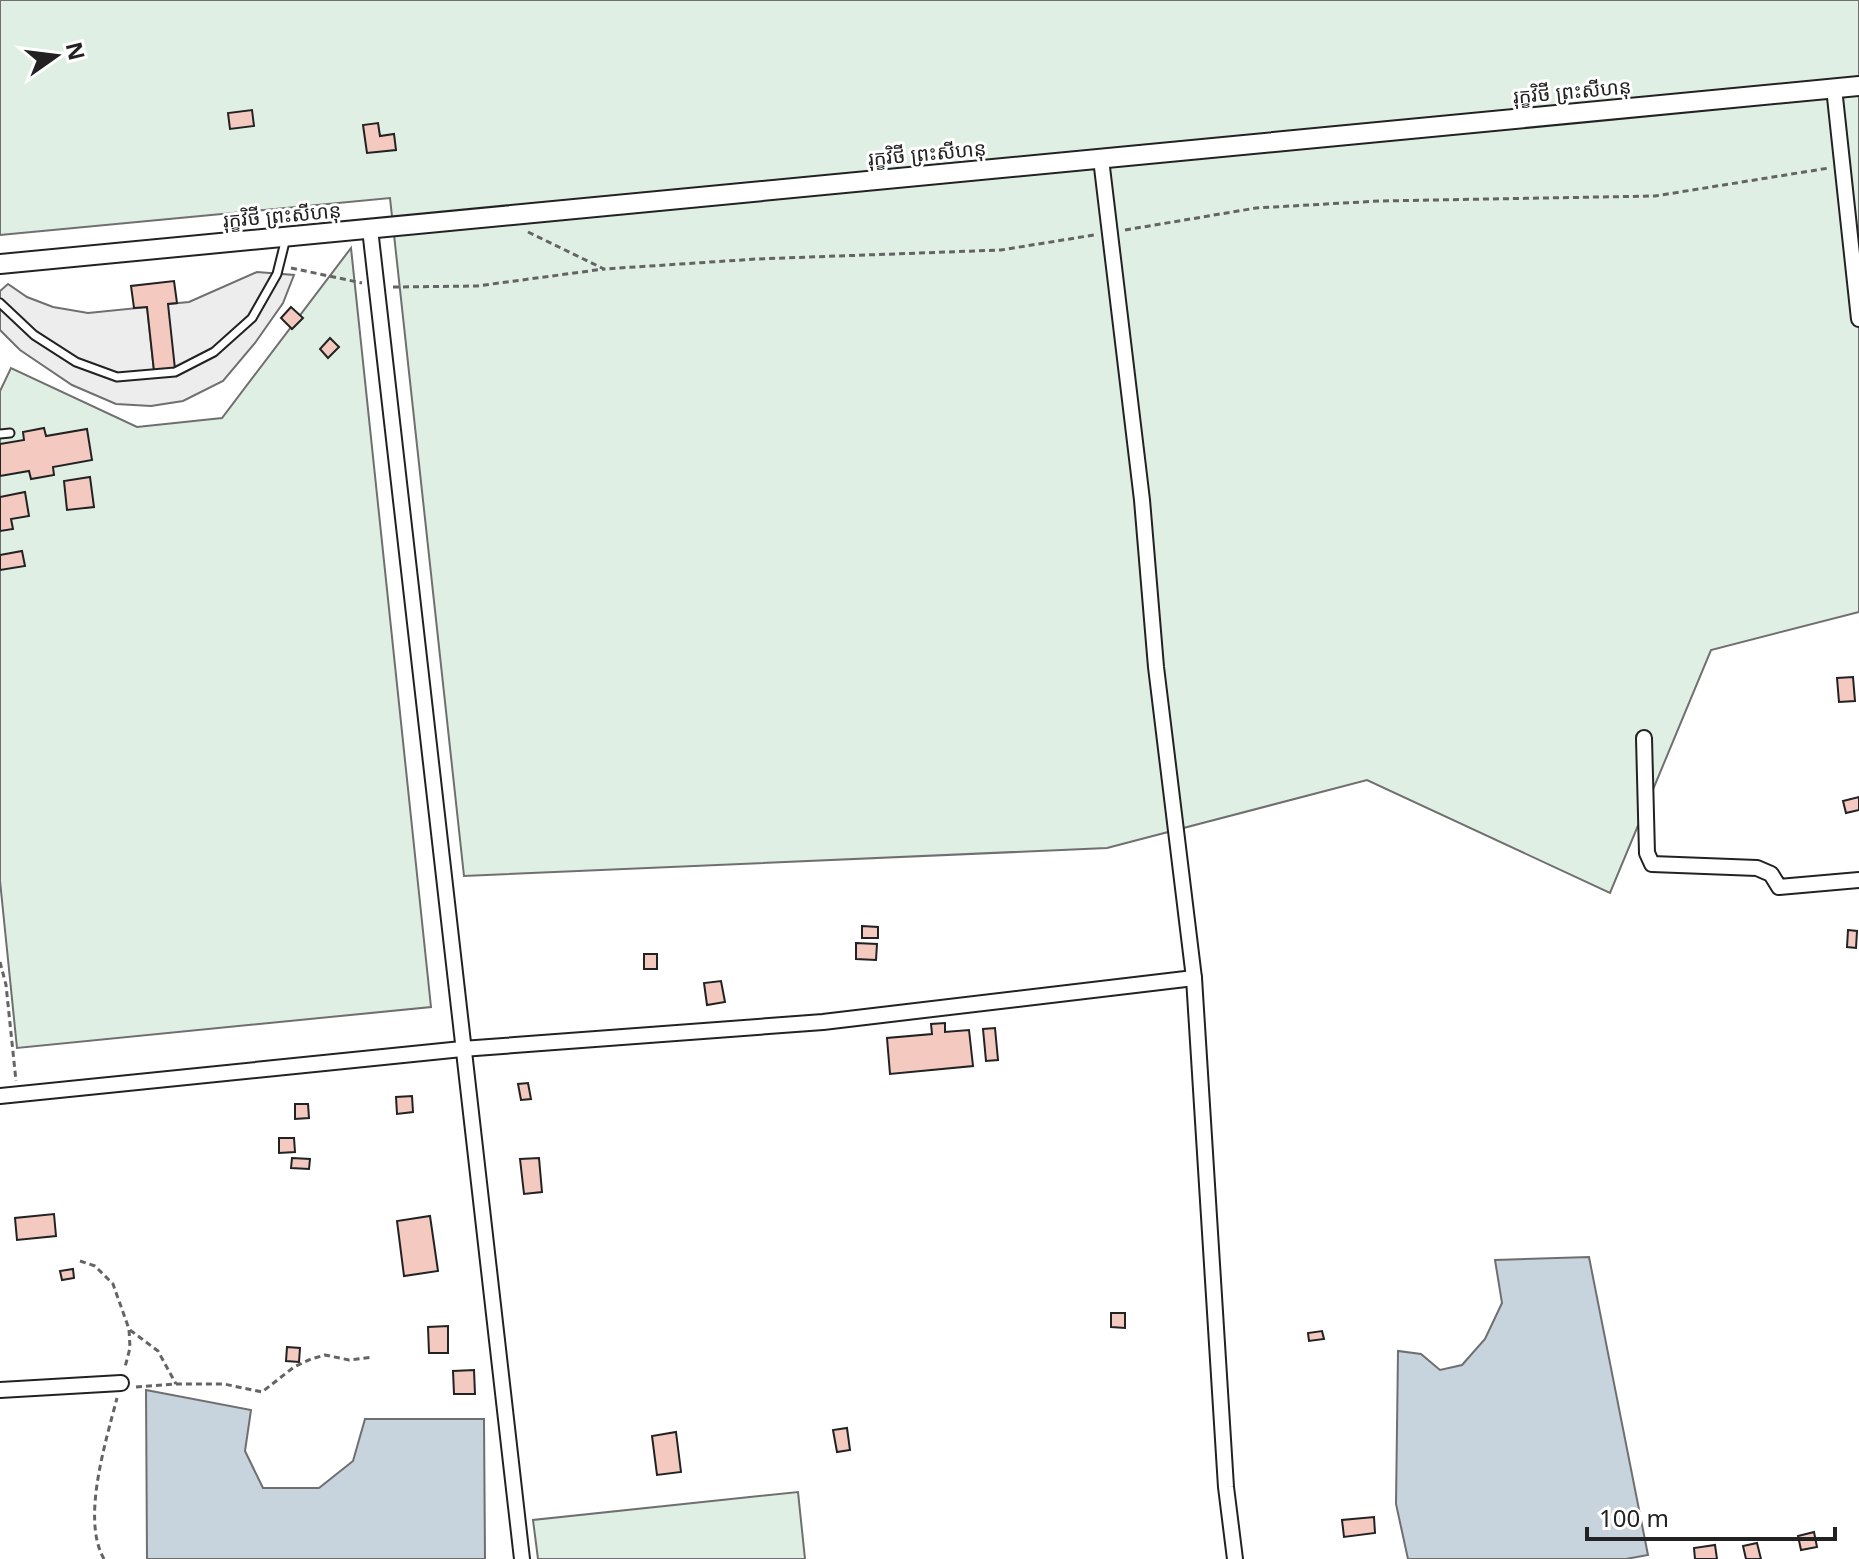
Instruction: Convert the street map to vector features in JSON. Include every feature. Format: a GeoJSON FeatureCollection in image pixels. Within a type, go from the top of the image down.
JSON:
{"type":"FeatureCollection","features":[{"type":"Feature","properties":{"kind":"street","name":"រុក្ខវិថី ព្រះសីហនុ"},"geometry":{"type":"LineString","coordinates":[[0,264],[1859,86]]}},
{"type":"Feature","properties":{"kind":"street"},"geometry":{"type":"LineString","coordinates":[[1834,88],[1859,319]]}},
{"type":"Feature","properties":{"kind":"street"},"geometry":{"type":"LineString","coordinates":[[1101,159],[1142,500],[1156,667],[1194,978],[1226,1487],[1235,1559]]}},
{"type":"Feature","properties":{"kind":"street"},"geometry":{"type":"LineString","coordinates":[[370,229],[522,1559]]}},
{"type":"Feature","properties":{"kind":"street"},"geometry":{"type":"LineString","coordinates":[[1644,738],[1647,853],[1652,864],[1757,868],[1771,874],[1779,887],[1859,880]]}},
{"type":"Feature","properties":{"kind":"street"},"geometry":{"type":"LineString","coordinates":[[0,1096],[462,1049],[823,1022],[1194,978]]}},
{"type":"Feature","properties":{"kind":"street"},"geometry":{"type":"LineString","coordinates":[[0,1390],[121,1383]]}},
{"type":"Feature","properties":{"kind":"lane"},"geometry":{"type":"LineString","coordinates":[[0,303],[34,335],[76,362],[117,377],[175,372],[214,352],[252,318],[277,274],[287,236]]}},
{"type":"Feature","properties":{"kind":"lane"},"geometry":{"type":"LineString","coordinates":[[0,434],[10,433]]}},
{"type":"Feature","properties":{"kind":"path"},"geometry":{"type":"LineString","coordinates":[[279,265],[377,287],[477,286],[604,269],[757,259],[1001,250],[1256,208],[1379,201],[1655,196],[1842,166]]}},
{"type":"Feature","properties":{"kind":"path"},"geometry":{"type":"LineString","coordinates":[[523,230],[604,269]]}},
{"type":"Feature","properties":{"kind":"path"},"geometry":{"type":"LineString","coordinates":[[0,962],[6,985],[17,1094]]}},
{"type":"Feature","properties":{"kind":"path"},"geometry":{"type":"LineString","coordinates":[[80,1261],[95,1266],[107,1276],[129,1329],[130,1348],[97,1489],[94,1534],[104,1559]]}},
{"type":"Feature","properties":{"kind":"path"},"geometry":{"type":"LineString","coordinates":[[129,1329],[158,1351],[176,1384]]}},
{"type":"Feature","properties":{"kind":"path"},"geometry":{"type":"LineString","coordinates":[[121,1383],[151,1387],[224,1384],[262,1392],[294,1367],[311,1359],[325,1355],[349,1360],[373,1357]]}},
{"type":"Feature","properties":{"kind":"green space"},"geometry":{"type":"Polygon","coordinates":[[[0,0],[1859,0],[1859,612],[1711,650],[1610,893],[1367,780],[1107,848],[464,876],[390,198],[0,235],[0,0]]]}},
{"type":"Feature","properties":{"kind":"green space"},"geometry":{"type":"Polygon","coordinates":[[[351,248],[431,1007],[17,1048],[0,881],[0,391],[11,368],[137,427],[222,418],[351,248]]]}},
{"type":"Feature","properties":{"kind":"green space"},"geometry":{"type":"Polygon","coordinates":[[[798,1492],[805,1559],[538,1559],[533,1520],[798,1492]]]}},
{"type":"Feature","properties":{"kind":"shaded area"},"geometry":{"type":"Polygon","coordinates":[[[257,272],[294,275],[283,303],[223,381],[183,401],[151,406],[116,404],[72,385],[20,350],[0,330],[0,291],[8,284],[27,297],[53,307],[88,313],[147,307],[154,371],[168,304],[189,302],[257,272]]]}},
{"type":"Feature","properties":{"kind":"shaded area"},"geometry":{"type":"Polygon","coordinates":[[[1589,1257],[1648,1555],[1626,1559],[1408,1559],[1396,1504],[1398,1351],[1421,1354],[1440,1370],[1462,1365],[1485,1339],[1502,1303],[1495,1260],[1589,1257]]]}},
{"type":"Feature","properties":{"kind":"shaded area"},"geometry":{"type":"Polygon","coordinates":[[[146,1390],[251,1410],[245,1451],[263,1488],[319,1488],[353,1461],[365,1419],[484,1419],[485,1559],[147,1559],[146,1390]]]}},
{"type":"Feature","properties":{"kind":"building"},"geometry":{"type":"Polygon","coordinates":[[[252,110],[254,126],[230,129],[228,113],[252,110]]]}},
{"type":"Feature","properties":{"kind":"building"},"geometry":{"type":"Polygon","coordinates":[[[378,123],[380,136],[394,134],[396,150],[367,153],[363,125],[378,123]]]}},
{"type":"Feature","properties":{"kind":"building"},"geometry":{"type":"Polygon","coordinates":[[[174,281],[177,303],[168,304],[175,369],[154,371],[147,307],[134,308],[131,286],[174,281]]]}},
{"type":"Feature","properties":{"kind":"building"},"geometry":{"type":"Polygon","coordinates":[[[291,307],[303,318],[292,329],[281,318],[291,307]]]}},
{"type":"Feature","properties":{"kind":"building"},"geometry":{"type":"Polygon","coordinates":[[[330,338],[339,347],[328,358],[320,349],[330,338]]]}},
{"type":"Feature","properties":{"kind":"building"},"geometry":{"type":"Polygon","coordinates":[[[44,428],[46,436],[87,429],[92,460],[53,467],[54,475],[31,479],[29,471],[0,476],[0,444],[24,440],[23,432],[44,428]]]}},
{"type":"Feature","properties":{"kind":"building"},"geometry":{"type":"Polygon","coordinates":[[[90,477],[94,507],[67,510],[64,481],[90,477]]]}},
{"type":"Feature","properties":{"kind":"building"},"geometry":{"type":"Polygon","coordinates":[[[25,492],[29,516],[11,519],[13,529],[0,531],[0,497],[25,492]]]}},
{"type":"Feature","properties":{"kind":"building"},"geometry":{"type":"Polygon","coordinates":[[[22,551],[25,566],[0,570],[0,555],[22,551]]]}},
{"type":"Feature","properties":{"kind":"building"},"geometry":{"type":"Polygon","coordinates":[[[1853,677],[1855,701],[1839,702],[1837,678],[1853,677]]]}},
{"type":"Feature","properties":{"kind":"building"},"geometry":{"type":"Polygon","coordinates":[[[1859,797],[1859,810],[1846,813],[1843,801],[1859,797]]]}},
{"type":"Feature","properties":{"kind":"building"},"geometry":{"type":"Polygon","coordinates":[[[862,926],[878,927],[878,938],[862,938],[862,926]]]}},
{"type":"Feature","properties":{"kind":"building"},"geometry":{"type":"Polygon","coordinates":[[[1848,930],[1857,931],[1856,948],[1847,947],[1848,930]]]}},
{"type":"Feature","properties":{"kind":"building"},"geometry":{"type":"Polygon","coordinates":[[[856,943],[877,944],[876,960],[856,959],[856,943]]]}},
{"type":"Feature","properties":{"kind":"building"},"geometry":{"type":"Polygon","coordinates":[[[644,954],[657,954],[657,969],[644,969],[644,954]]]}},
{"type":"Feature","properties":{"kind":"building"},"geometry":{"type":"Polygon","coordinates":[[[721,981],[725,1002],[707,1005],[704,983],[721,981]]]}},
{"type":"Feature","properties":{"kind":"building"},"geometry":{"type":"Polygon","coordinates":[[[945,1023],[945,1032],[969,1030],[973,1066],[890,1074],[887,1038],[932,1034],[931,1024],[945,1023]]]}},
{"type":"Feature","properties":{"kind":"building"},"geometry":{"type":"Polygon","coordinates":[[[995,1028],[998,1060],[986,1061],[983,1029],[995,1028]]]}},
{"type":"Feature","properties":{"kind":"building"},"geometry":{"type":"Polygon","coordinates":[[[528,1083],[531,1099],[521,1100],[518,1084],[528,1083]]]}},
{"type":"Feature","properties":{"kind":"building"},"geometry":{"type":"Polygon","coordinates":[[[412,1096],[413,1112],[397,1114],[396,1097],[412,1096]]]}},
{"type":"Feature","properties":{"kind":"building"},"geometry":{"type":"Polygon","coordinates":[[[295,1104],[308,1104],[309,1118],[295,1119],[295,1104]]]}},
{"type":"Feature","properties":{"kind":"building"},"geometry":{"type":"Polygon","coordinates":[[[279,1138],[294,1138],[295,1152],[279,1153],[279,1138]]]}},
{"type":"Feature","properties":{"kind":"building"},"geometry":{"type":"Polygon","coordinates":[[[292,1158],[310,1159],[309,1169],[291,1168],[292,1158]]]}},
{"type":"Feature","properties":{"kind":"building"},"geometry":{"type":"Polygon","coordinates":[[[539,1158],[542,1192],[524,1194],[520,1159],[539,1158]]]}},
{"type":"Feature","properties":{"kind":"building"},"geometry":{"type":"Polygon","coordinates":[[[54,1214],[56,1236],[17,1240],[15,1218],[54,1214]]]}},
{"type":"Feature","properties":{"kind":"building"},"geometry":{"type":"Polygon","coordinates":[[[430,1216],[438,1271],[404,1276],[397,1221],[430,1216]]]}},
{"type":"Feature","properties":{"kind":"building"},"geometry":{"type":"Polygon","coordinates":[[[73,1269],[74,1278],[62,1280],[60,1271],[73,1269]]]}},
{"type":"Feature","properties":{"kind":"building"},"geometry":{"type":"Polygon","coordinates":[[[1111,1313],[1125,1313],[1125,1328],[1111,1327],[1111,1313]]]}},
{"type":"Feature","properties":{"kind":"building"},"geometry":{"type":"Polygon","coordinates":[[[448,1326],[448,1353],[429,1353],[428,1327],[448,1326]]]}},
{"type":"Feature","properties":{"kind":"building"},"geometry":{"type":"Polygon","coordinates":[[[1322,1331],[1324,1339],[1309,1341],[1308,1333],[1322,1331]]]}},
{"type":"Feature","properties":{"kind":"building"},"geometry":{"type":"Polygon","coordinates":[[[287,1347],[300,1348],[299,1362],[286,1361],[287,1347]]]}},
{"type":"Feature","properties":{"kind":"building"},"geometry":{"type":"Polygon","coordinates":[[[474,1370],[475,1394],[454,1394],[453,1371],[474,1370]]]}},
{"type":"Feature","properties":{"kind":"building"},"geometry":{"type":"Polygon","coordinates":[[[847,1428],[850,1450],[837,1452],[833,1430],[847,1428]]]}},
{"type":"Feature","properties":{"kind":"building"},"geometry":{"type":"Polygon","coordinates":[[[676,1432],[681,1472],[657,1475],[652,1436],[676,1432]]]}},
{"type":"Feature","properties":{"kind":"building"},"geometry":{"type":"Polygon","coordinates":[[[1374,1517],[1375,1533],[1344,1537],[1342,1520],[1374,1517]]]}},
{"type":"Feature","properties":{"kind":"building"},"geometry":{"type":"Polygon","coordinates":[[[1814,1532],[1817,1547],[1801,1550],[1798,1536],[1814,1532]]]}},
{"type":"Feature","properties":{"kind":"building"},"geometry":{"type":"Polygon","coordinates":[[[1757,1543],[1761,1559],[1746,1559],[1743,1546],[1757,1543]]]}},
{"type":"Feature","properties":{"kind":"building"},"geometry":{"type":"Polygon","coordinates":[[[1715,1545],[1717,1559],[1695,1559],[1694,1548],[1715,1545]]]}}]}
